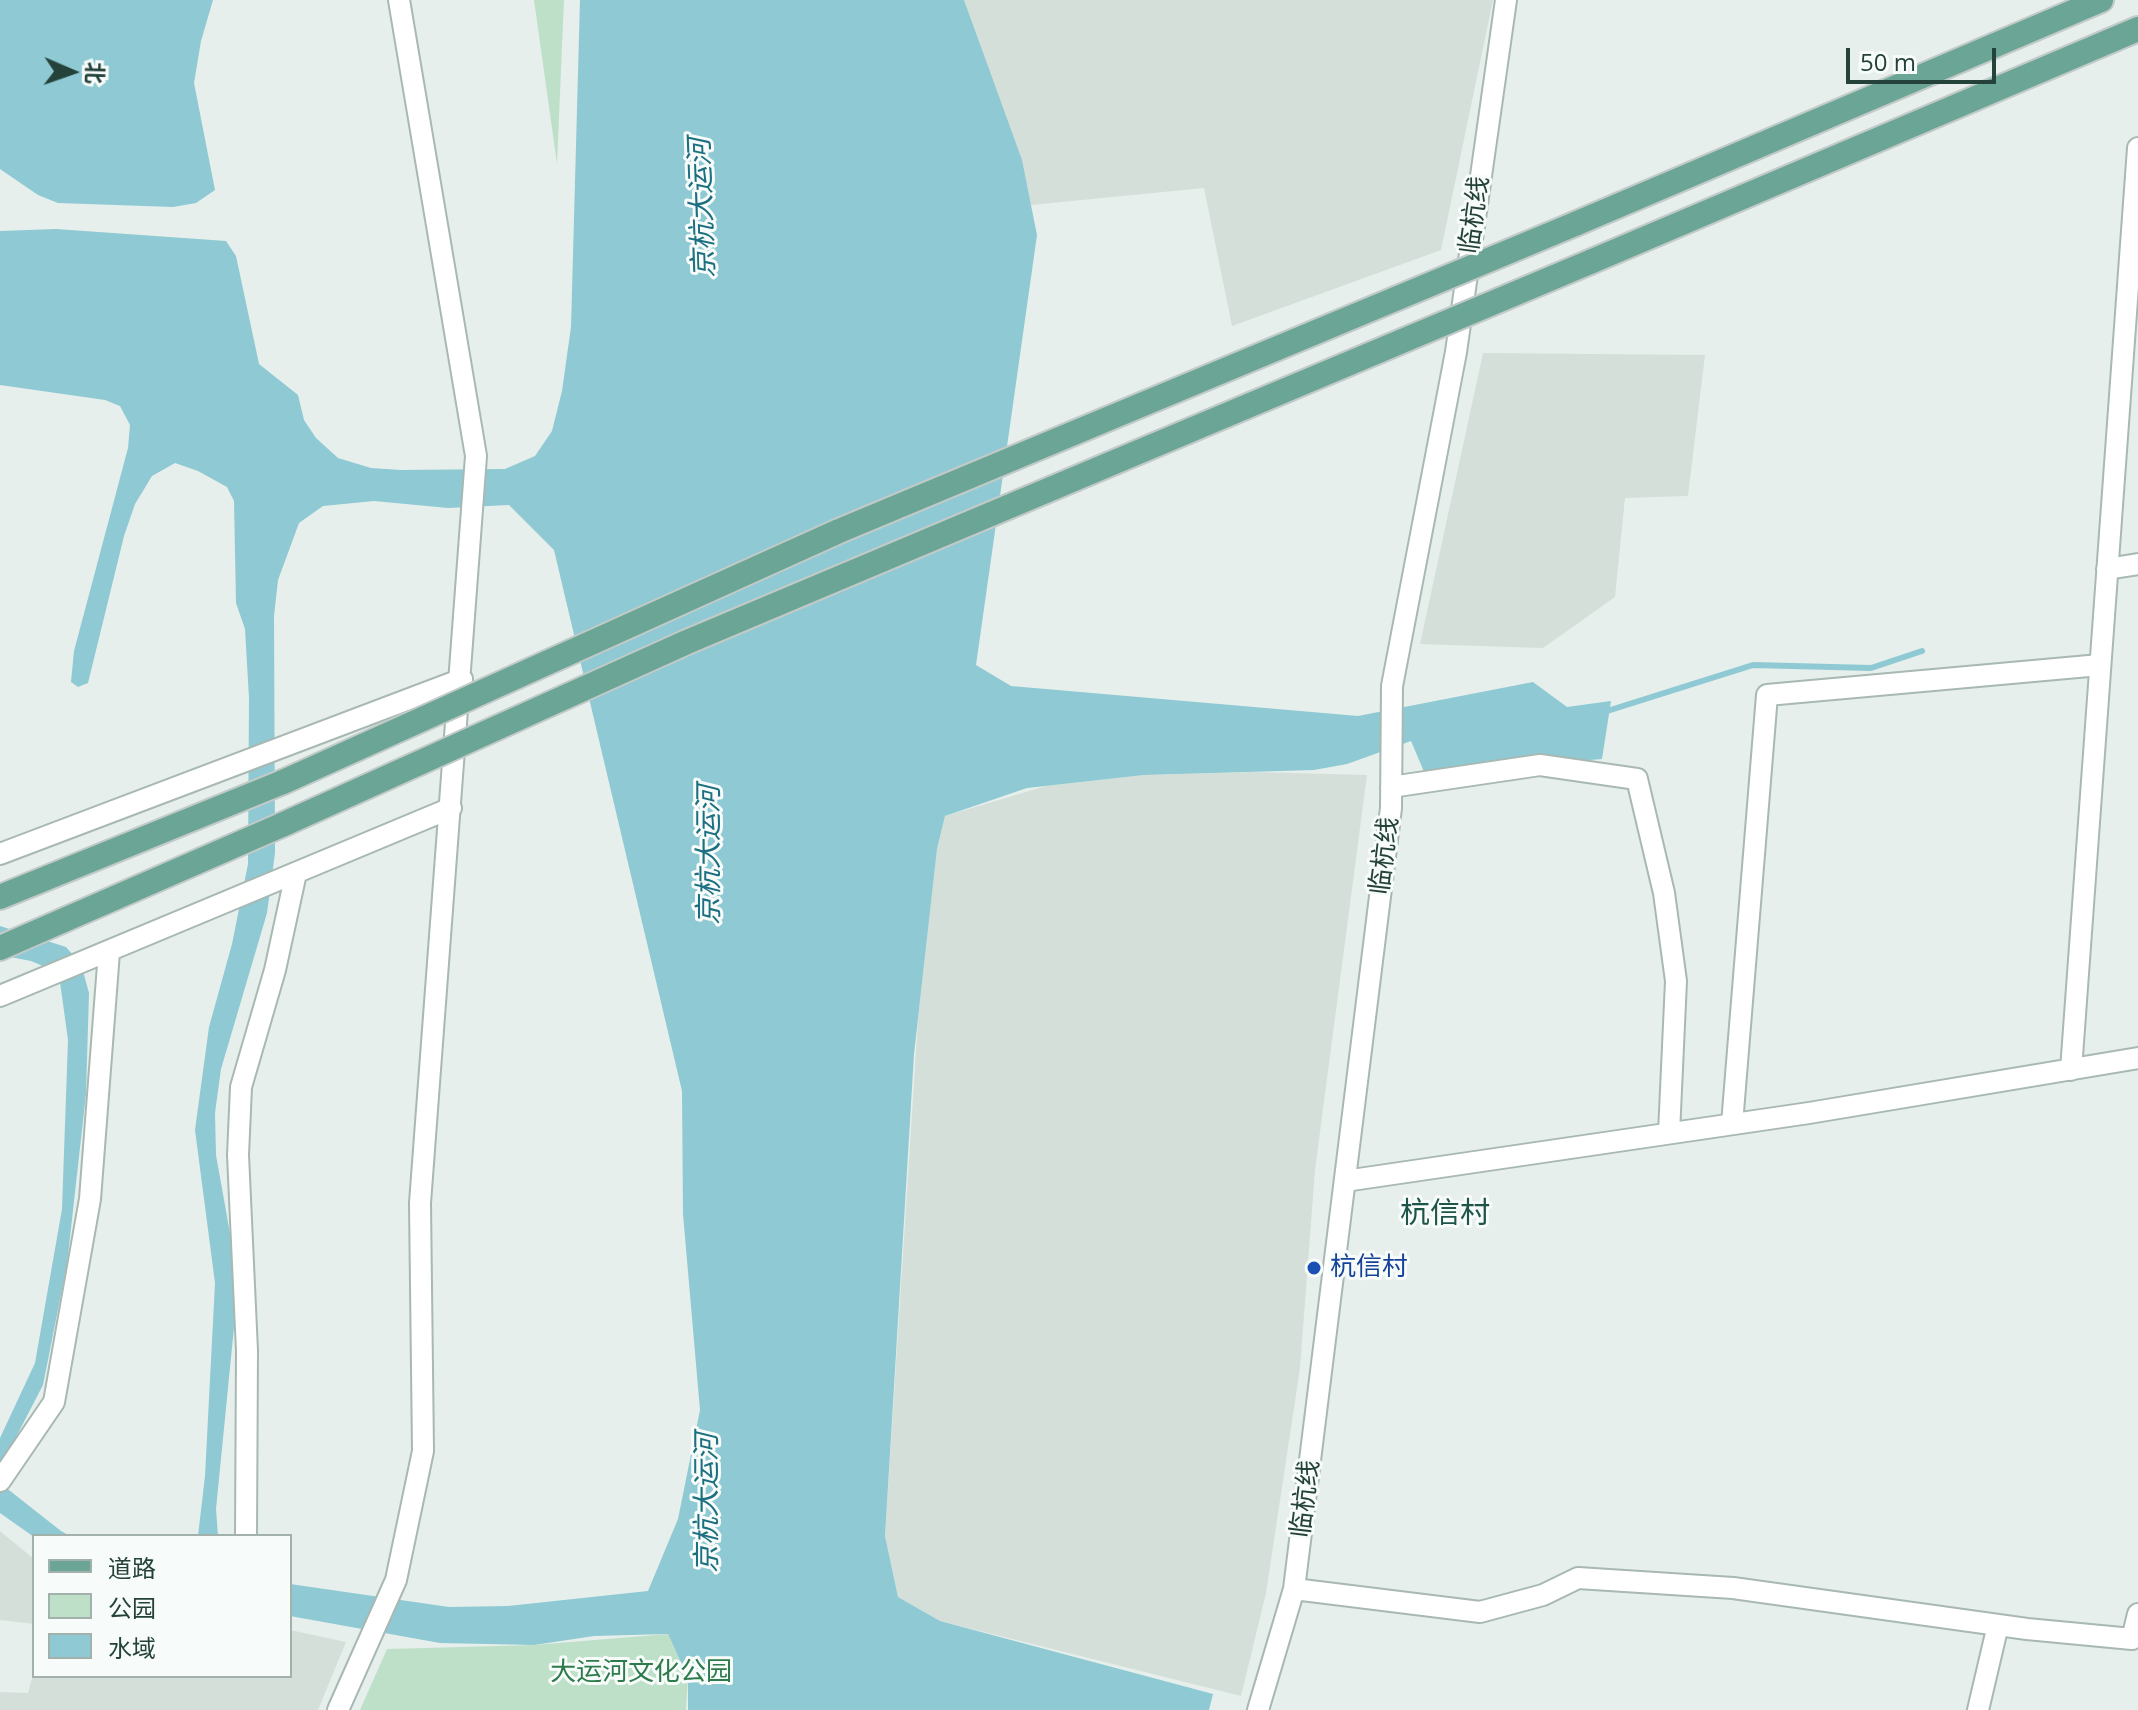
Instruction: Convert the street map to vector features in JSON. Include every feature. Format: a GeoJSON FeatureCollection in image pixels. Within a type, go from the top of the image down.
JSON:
{"type":"FeatureCollection","features":[{"type":"Feature","properties":{"kind":"main road"},"geometry":{"type":"LineString","coordinates":[[0,897],[283,782],[839,531],[1575,224],[2101,0]]}},
{"type":"Feature","properties":{"kind":"main road"},"geometry":{"type":"LineString","coordinates":[[0,948],[687,642],[2138,29]]}},
{"type":"Feature","properties":{"kind":"street"},"geometry":{"type":"LineString","coordinates":[[338,1710],[396,1580],[423,1451],[420,1203],[462,679],[476,456],[399,0]]}},
{"type":"Feature","properties":{"kind":"street","name":"临杭线"},"geometry":{"type":"LineString","coordinates":[[1258,1710],[1294,1589],[1391,787],[1392,686],[1456,352],[1506,0]]}},
{"type":"Feature","properties":{"kind":"street"},"geometry":{"type":"LineString","coordinates":[[2071,1070],[2138,148]]}},
{"type":"Feature","properties":{"kind":"street"},"geometry":{"type":"LineString","coordinates":[[2107,569],[2138,564]]}},
{"type":"Feature","properties":{"kind":"street"},"geometry":{"type":"LineString","coordinates":[[1732,1124],[1767,695],[2100,665]]}},
{"type":"Feature","properties":{"kind":"street"},"geometry":{"type":"LineString","coordinates":[[0,854],[462,679]]}},
{"type":"Feature","properties":{"kind":"street"},"geometry":{"type":"LineString","coordinates":[[1391,787],[1540,765],[1637,779],[1664,893],[1676,981],[1669,1133]]}},
{"type":"Feature","properties":{"kind":"street"},"geometry":{"type":"LineString","coordinates":[[0,996],[451,808]]}},
{"type":"Feature","properties":{"kind":"street"},"geometry":{"type":"LineString","coordinates":[[246,1534],[247,1351],[238,1155],[241,1087],[275,970],[296,873]]}},
{"type":"Feature","properties":{"kind":"street"},"geometry":{"type":"LineString","coordinates":[[0,1481],[54,1402],[90,1199],[109,952]]}},
{"type":"Feature","properties":{"kind":"street"},"geometry":{"type":"LineString","coordinates":[[1345,1181],[1732,1124],[2138,1058]]}},
{"type":"Feature","properties":{"kind":"street"},"geometry":{"type":"LineString","coordinates":[[1294,1589],[1480,1612],[1543,1595],[1578,1578],[1733,1588],[1998,1625],[2132,1639],[2138,1614]]}},
{"type":"Feature","properties":{"kind":"street"},"geometry":{"type":"LineString","coordinates":[[1978,1710],[1998,1625]]}},
{"type":"Feature","properties":{"kind":"shaded area"},"geometry":{"type":"Polygon","coordinates":[[[964,0],[1493,0],[1441,250],[1232,326],[1204,188],[1031,205],[1021,160],[964,0]]]}},
{"type":"Feature","properties":{"kind":"shaded area"},"geometry":{"type":"Polygon","coordinates":[[[1483,353],[1705,355],[1688,496],[1625,498],[1615,597],[1543,648],[1420,644],[1483,353]]]}},
{"type":"Feature","properties":{"kind":"shaded area"},"geometry":{"type":"Polygon","coordinates":[[[1257,772],[1367,775],[1315,1170],[1300,1368],[1266,1593],[1241,1696],[940,1621],[898,1597],[885,1536],[918,1019],[937,849],[945,816],[1046,786],[1144,775],[1257,772]]]}},
{"type":"Feature","properties":{"kind":"shaded area"},"geometry":{"type":"Polygon","coordinates":[[[0,1531],[32,1557],[32,1624],[0,1620],[0,1531]]]}},
{"type":"Feature","properties":{"kind":"shaded area"},"geometry":{"type":"Polygon","coordinates":[[[292,1630],[346,1642],[318,1710],[0,1710],[0,1692],[28,1693],[32,1678],[292,1678],[292,1630]]]}},
{"type":"Feature","properties":{"kind":"green space"},"geometry":{"type":"Polygon","coordinates":[[[534,0],[564,0],[557,164],[534,0]]]}},
{"type":"Feature","properties":{"kind":"green space","name":"大运河文化公园"},"geometry":{"type":"Polygon","coordinates":[[[668,1634],[688,1678],[686,1710],[360,1710],[387,1649],[534,1645],[668,1634]]]}},
{"type":"Feature","properties":{"kind":"water"},"geometry":{"type":"Polygon","coordinates":[[[0,0],[213,0],[201,41],[194,83],[215,190],[196,203],[173,207],[58,203],[38,195],[0,169],[0,0]]]}},
{"type":"Feature","properties":{"kind":"water","name":"京杭大运河"},"geometry":{"type":"Polygon","coordinates":[[[580,0],[964,0],[1022,160],[1037,235],[976,665],[1011,686],[1358,716],[1533,682],[1567,707],[1611,701],[1602,759],[1425,774],[1411,741],[1347,764],[1314,770],[1144,775],[1027,788],[945,816],[937,849],[914,1054],[885,1536],[898,1597],[940,1621],[1213,1694],[1209,1710],[688,1710],[688,1678],[668,1634],[594,1636],[534,1645],[440,1643],[292,1616],[292,1584],[449,1607],[508,1606],[648,1591],[678,1519],[700,1410],[683,1214],[682,1091],[554,550],[509,505],[448,508],[374,501],[323,506],[299,523],[278,580],[274,616],[275,853],[267,913],[221,1069],[215,1113],[216,1155],[231,1239],[236,1307],[216,1509],[218,1534],[198,1534],[205,1476],[215,1283],[195,1130],[209,1027],[232,944],[248,864],[249,698],[245,629],[236,603],[234,501],[227,487],[175,463],[152,476],[135,504],[124,536],[88,683],[78,687],[71,682],[74,651],[128,448],[130,425],[120,406],[105,400],[0,385],[0,231],[56,229],[226,241],[236,256],[259,364],[298,395],[304,420],[316,438],[338,458],[371,468],[505,469],[535,456],[552,431],[562,391],[571,327],[580,0]]]}},
{"type":"Feature","properties":{"kind":"water"},"geometry":{"type":"Polygon","coordinates":[[[0,926],[66,947],[81,964],[89,993],[86,1094],[67,1264],[43,1385],[0,1468],[0,1438],[35,1363],[62,1209],[68,1040],[60,982],[50,969],[31,961],[0,955],[0,926]]]}},
{"type":"Feature","properties":{"kind":"water"},"geometry":{"type":"Polygon","coordinates":[[[0,1483],[66,1534],[32,1536],[0,1513],[0,1483]]]}},
{"type":"Feature","properties":{"kind":"waterway"},"geometry":{"type":"LineString","coordinates":[[1604,712],[1753,665],[1871,668],[1922,651]]}},
{"type":"Feature","properties":{"kind":"place","name":"杭信村"},"geometry":{"type":"Point","coordinates":[1314,1268]}},
{"type":"Feature","properties":{"kind":"district","name":"杭信村"},"geometry":{"type":"Point","coordinates":[1445,1214]}}]}
